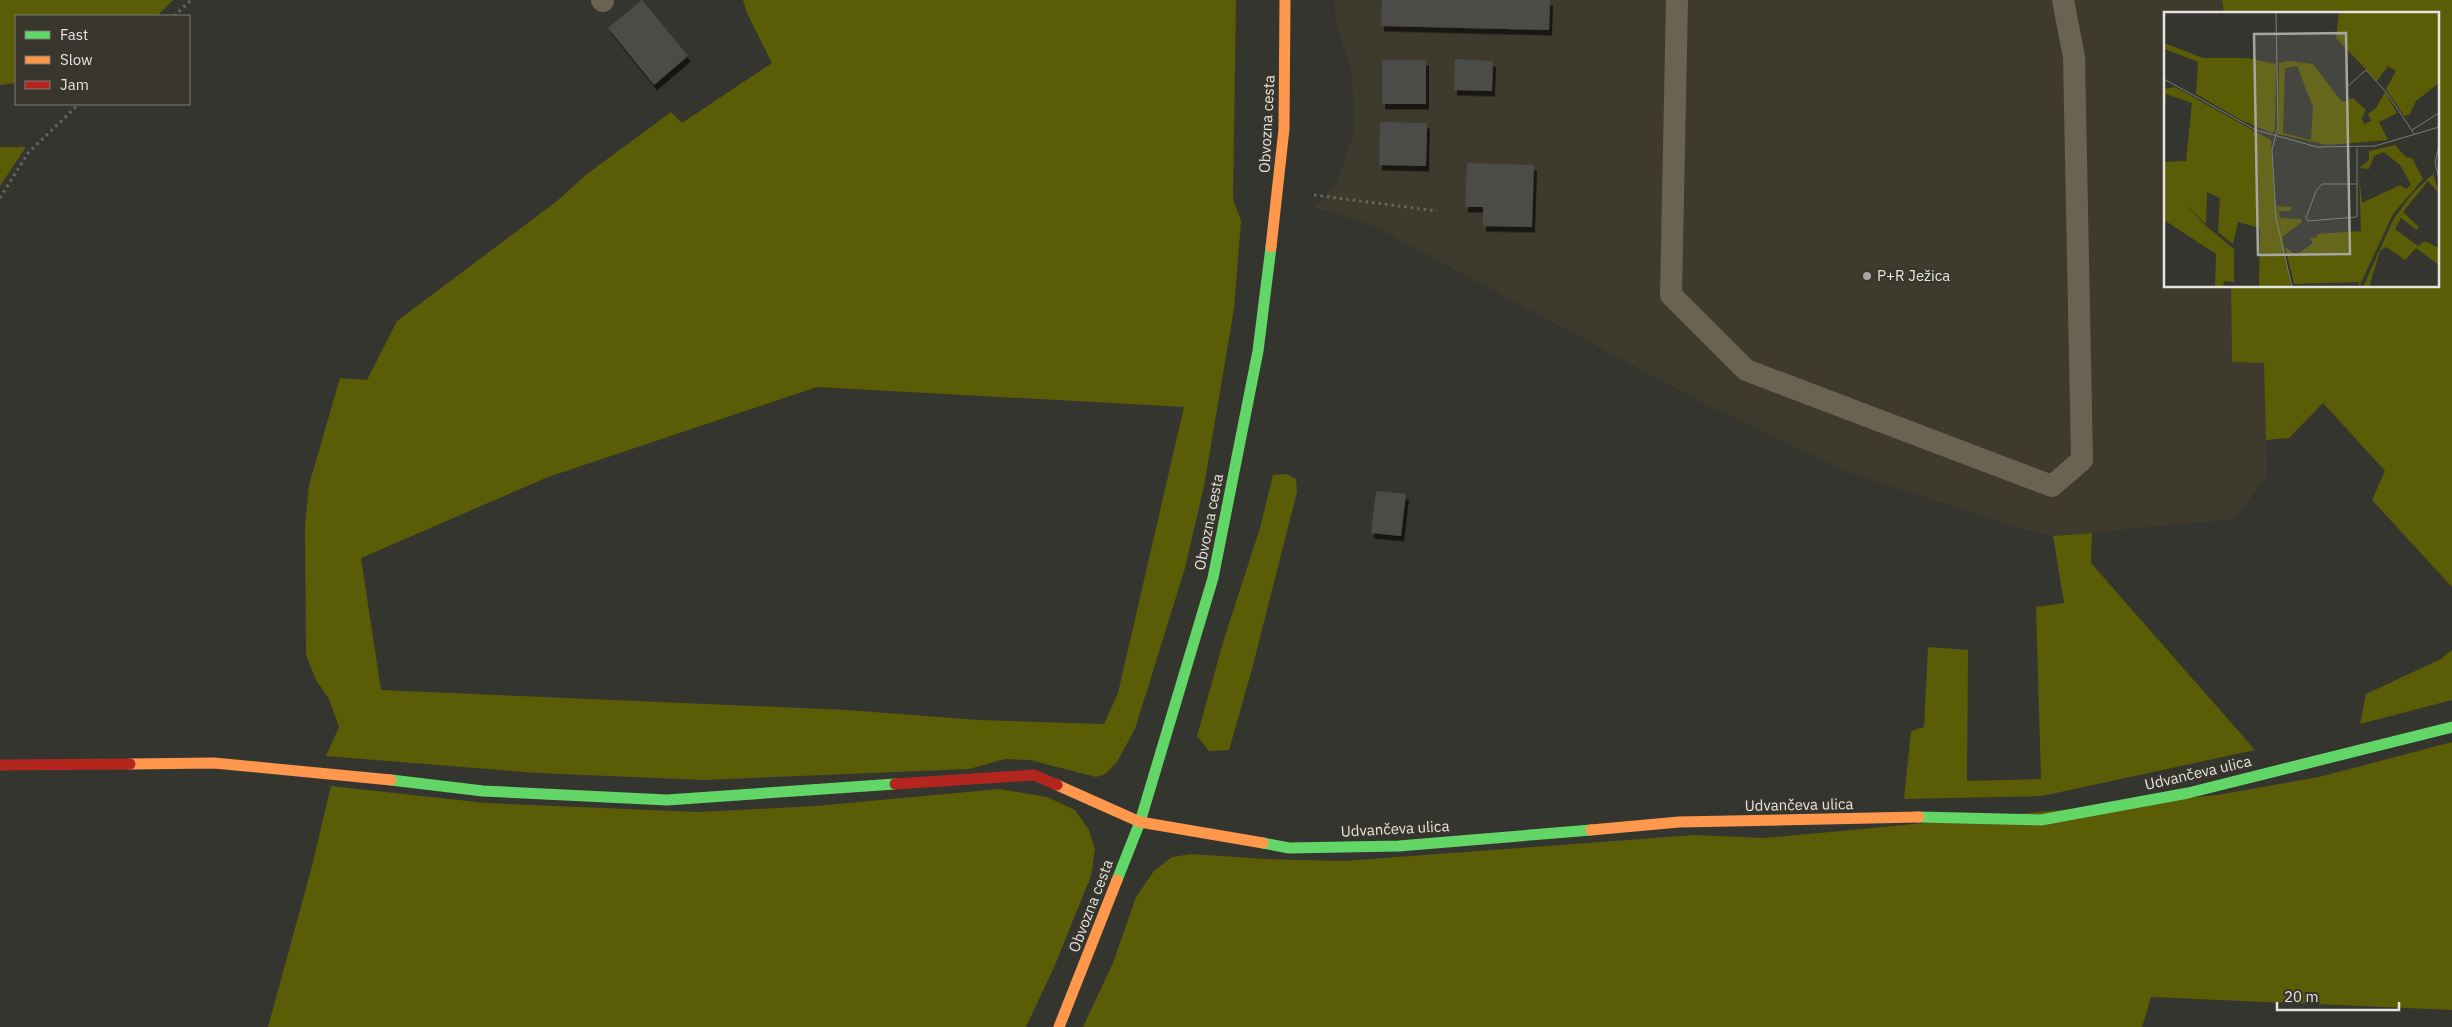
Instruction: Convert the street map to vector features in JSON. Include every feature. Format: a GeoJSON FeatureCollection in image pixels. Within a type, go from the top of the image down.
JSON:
{"type":"FeatureCollection","features":[{"type":"Feature","properties":{"kind":"street","name":"Obvozna cesta"},"geometry":{"type":"LineString","coordinates":[[1059,1027],[1140,822],[1213,578],[1258,351],[1279,189],[1284,129],[1285,0]]}},
{"type":"Feature","properties":{"kind":"street","name":"Udvančeva ulica"},"geometry":{"type":"LineString","coordinates":[[0,765],[214,763],[335,774],[483,791],[667,800],[1034,775],[1140,822],[1288,848],[1399,846],[1679,822],[1896,817],[2040,820],[2188,793],[2452,727]]}},
{"type":"Feature","properties":{"kind":"lane"},"geometry":{"type":"LineString","coordinates":[[1677,0],[1671,295],[1746,370],[2052,486],[2082,460],[2074,57],[2064,0]]}},
{"type":"Feature","properties":{"kind":"path"},"geometry":{"type":"LineString","coordinates":[[175,15],[191,0]]}},
{"type":"Feature","properties":{"kind":"path"},"geometry":{"type":"LineString","coordinates":[[0,198],[28,153],[78,105]]}},
{"type":"Feature","properties":{"kind":"path"},"geometry":{"type":"LineString","coordinates":[[1279,189],[1372,204],[1437,210]]}},
{"type":"Feature","properties":{"kind":"shaded area"},"geometry":{"type":"Polygon","coordinates":[[[0,0],[173,0],[158,15],[15,15],[15,83],[0,85],[0,0]]]}},
{"type":"Feature","properties":{"kind":"shaded area"},"geometry":{"type":"Polygon","coordinates":[[[743,0],[1236,0],[1233,199],[1241,221],[1234,309],[1204,486],[1185,568],[1135,729],[1117,762],[1105,774],[1096,777],[1030,760],[1005,759],[969,769],[704,780],[537,773],[326,756],[339,727],[329,699],[316,680],[306,655],[305,526],[309,485],[340,378],[367,380],[397,321],[557,201],[587,174],[671,112],[682,123],[772,63],[747,13],[743,0]],[[817,387],[548,477],[361,558],[381,690],[847,710],[979,720],[1104,724],[1118,693],[1184,407],[817,387]]]}},
{"type":"Feature","properties":{"kind":"shaded area","name":"P+R Ježica"},"geometry":{"type":"Polygon","coordinates":[[[1334,0],[2222,0],[2224,12],[2164,12],[2164,288],[2231,288],[2232,362],[2264,363],[2267,476],[2235,519],[2053,536],[2023,529],[1847,472],[1705,404],[1372,225],[1315,207],[1337,182],[1354,132],[1352,72],[1336,23],[1334,0]]]}},
{"type":"Feature","properties":{"kind":"shaded area"},"geometry":{"type":"Polygon","coordinates":[[[2222,0],[2452,0],[2452,587],[2372,500],[2385,471],[2323,403],[2289,438],[2266,440],[2264,363],[2232,362],[2231,288],[2440,288],[2440,12],[2224,12],[2222,0]]]}},
{"type":"Feature","properties":{"kind":"shaded area"},"geometry":{"type":"Polygon","coordinates":[[[0,147],[26,147],[0,186],[0,147]]]}},
{"type":"Feature","properties":{"kind":"shaded area"},"geometry":{"type":"Polygon","coordinates":[[[1286,474],[1296,479],[1297,492],[1252,669],[1229,750],[1209,751],[1197,736],[1224,639],[1260,528],[1273,475],[1286,474]]]}},
{"type":"Feature","properties":{"kind":"shaded area"},"geometry":{"type":"Polygon","coordinates":[[[2092,533],[2091,563],[2255,750],[2042,796],[1904,799],[1911,731],[1924,727],[1928,647],[1968,650],[1967,781],[2041,779],[2036,607],[2064,603],[2053,536],[2092,533]]]}},
{"type":"Feature","properties":{"kind":"shaded area"},"geometry":{"type":"Polygon","coordinates":[[[2452,650],[2452,700],[2360,724],[2366,694],[2441,659],[2452,650]]]}},
{"type":"Feature","properties":{"kind":"shaded area"},"geometry":{"type":"Polygon","coordinates":[[[2452,742],[2452,1010],[2151,997],[2142,1027],[1083,1027],[1113,963],[1136,897],[1154,871],[1172,857],[1192,854],[1265,859],[1344,861],[1694,835],[1764,838],[2217,795],[2319,777],[2452,742]]]}},
{"type":"Feature","properties":{"kind":"shaded area"},"geometry":{"type":"Polygon","coordinates":[[[331,786],[486,803],[698,812],[816,806],[999,789],[1047,797],[1075,810],[1089,830],[1095,849],[1091,876],[1055,965],[1026,1027],[268,1027],[312,866],[331,786]]]}},
{"type":"Feature","properties":{"kind":"building"},"geometry":{"type":"Polygon","coordinates":[[[642,0],[688,56],[654,85],[608,28],[642,0]]]}},
{"type":"Feature","properties":{"kind":"building"},"geometry":{"type":"Polygon","coordinates":[[[1382,0],[1550,0],[1549,30],[1381,26],[1382,0]]]}},
{"type":"Feature","properties":{"kind":"building"},"geometry":{"type":"Polygon","coordinates":[[[1455,59],[1493,61],[1492,91],[1454,90],[1455,59]]]}},
{"type":"Feature","properties":{"kind":"building"},"geometry":{"type":"Polygon","coordinates":[[[1382,60],[1426,60],[1426,104],[1382,104],[1382,60]]]}},
{"type":"Feature","properties":{"kind":"building"},"geometry":{"type":"Polygon","coordinates":[[[1380,122],[1427,123],[1426,166],[1379,165],[1380,122]]]}},
{"type":"Feature","properties":{"kind":"building"},"geometry":{"type":"Polygon","coordinates":[[[1467,163],[1534,165],[1532,227],[1483,226],[1483,207],[1465,207],[1467,163]]]}},
{"type":"Feature","properties":{"kind":"building"},"geometry":{"type":"Polygon","coordinates":[[[1376,491],[1406,494],[1401,536],[1371,533],[1376,491]]]}},
{"type":"Feature","properties":{"kind":"traffic: fast"},"geometry":{"type":"LineString","coordinates":[[1117,880],[1140,822],[1213,578],[1258,351],[1271,247]]}},
{"type":"Feature","properties":{"kind":"traffic: fast"},"geometry":{"type":"LineString","coordinates":[[1919,817],[2041,820],[2188,793],[2452,727]]}},
{"type":"Feature","properties":{"kind":"traffic: fast"},"geometry":{"type":"LineString","coordinates":[[391,780],[483,791],[667,800],[895,784]]}},
{"type":"Feature","properties":{"kind":"traffic: fast"},"geometry":{"type":"LineString","coordinates":[[1263,843],[1289,848],[1399,846],[1591,830]]}},
{"type":"Feature","properties":{"kind":"traffic: slow"},"geometry":{"type":"LineString","coordinates":[[1271,247],[1284,129],[1285,0]]}},
{"type":"Feature","properties":{"kind":"traffic: slow"},"geometry":{"type":"LineString","coordinates":[[130,764],[214,763],[391,780]]}},
{"type":"Feature","properties":{"kind":"traffic: slow"},"geometry":{"type":"LineString","coordinates":[[1057,785],[1140,822],[1263,843]]}},
{"type":"Feature","properties":{"kind":"traffic: slow"},"geometry":{"type":"LineString","coordinates":[[1591,830],[1679,822],[1919,817]]}},
{"type":"Feature","properties":{"kind":"traffic: slow"},"geometry":{"type":"LineString","coordinates":[[1059,1027],[1117,880]]}},
{"type":"Feature","properties":{"kind":"traffic: jam"},"geometry":{"type":"LineString","coordinates":[[0,765],[130,764]]}},
{"type":"Feature","properties":{"kind":"traffic: jam"},"geometry":{"type":"LineString","coordinates":[[895,784],[1034,775],[1057,785]]}},
{"type":"Feature","properties":{"kind":"place","name":"P+R Ježica"},"geometry":{"type":"Point","coordinates":[1867,276]}}]}
